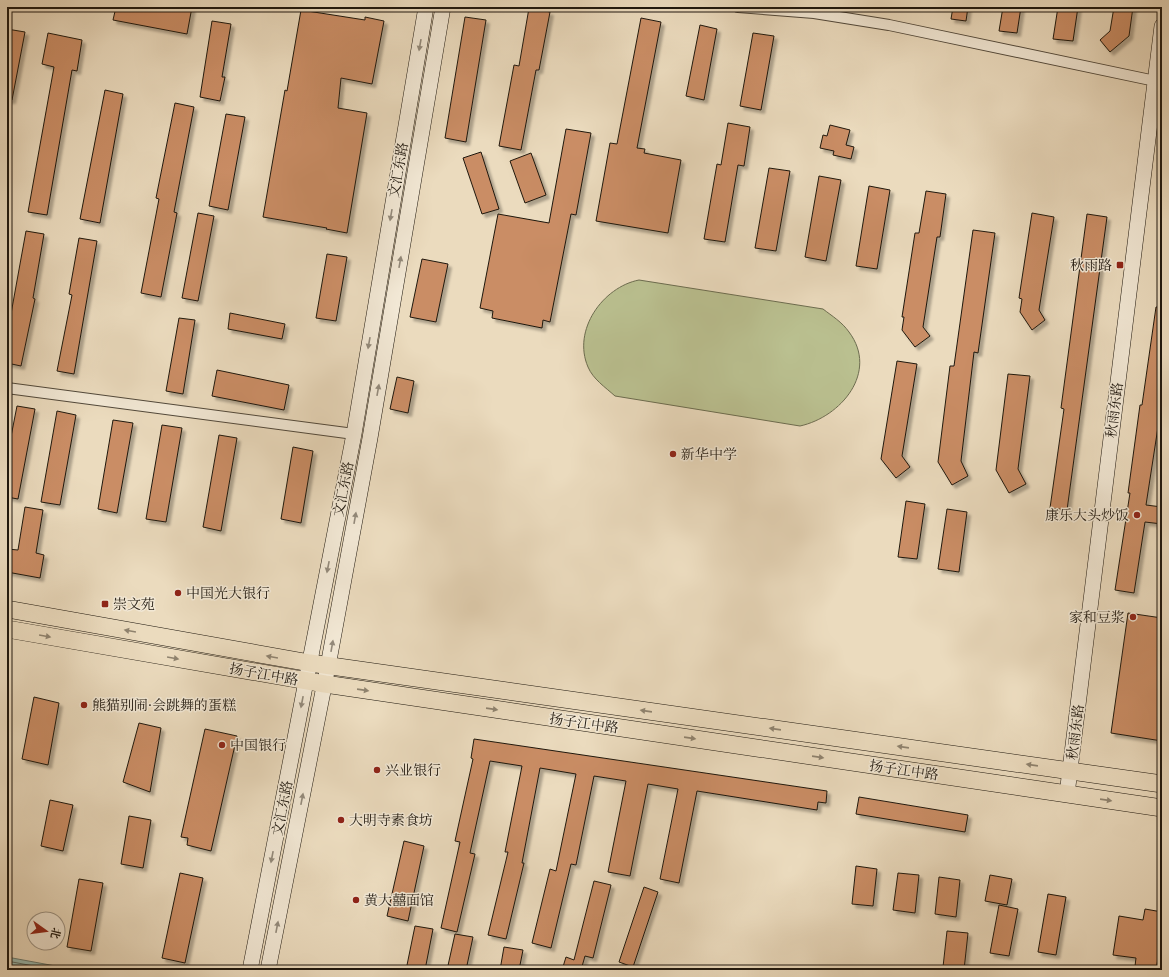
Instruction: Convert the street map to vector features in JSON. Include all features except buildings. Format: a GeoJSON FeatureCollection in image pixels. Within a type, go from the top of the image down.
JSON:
{"type":"FeatureCollection","features":[{"type":"Feature","properties":{"kind":"main road","name":"文汇东路"},"geometry":{"type":"LineString","coordinates":[[251,965],[354,434],[426,7]]}},
{"type":"Feature","properties":{"kind":"main road","name":"文汇东路"},"geometry":{"type":"LineString","coordinates":[[269,968],[325,684],[370,438],[443,7]]}},
{"type":"Feature","properties":{"kind":"main road","name":"秋雨东路"},"geometry":{"type":"LineString","coordinates":[[1067,794],[1158,81],[1162,26]]}},
{"type":"Feature","properties":{"kind":"main road","name":"扬子江中路"},"geometry":{"type":"LineString","coordinates":[[7,609],[328,666],[1162,784]]}},
{"type":"Feature","properties":{"kind":"main road","name":"扬子江中路"},"geometry":{"type":"LineString","coordinates":[[7,629],[306,682],[1162,808]]}},
{"type":"Feature","properties":{"kind":"street"},"geometry":{"type":"LineString","coordinates":[[738,7],[814,13],[889,25],[1158,81]]}},
{"type":"Feature","properties":{"kind":"street"},"geometry":{"type":"LineString","coordinates":[[7,388],[354,434]]}},
{"type":"Feature","properties":{"kind":"green space"},"geometry":{"type":"Polygon","coordinates":[[[639,280],[823,309],[837,319],[846,328],[857,347],[860,362],[857,377],[851,391],[841,403],[829,413],[815,421],[800,426],[615,396],[600,383],[590,371],[584,353],[584,339],[594,312],[603,301],[614,291],[626,284],[639,280]]]}},
{"type":"Feature","properties":{"kind":"water"},"geometry":{"type":"Polygon","coordinates":[[[7,957],[77,970],[7,970],[7,957]]]}},
{"type":"Feature","properties":{"kind":"place","name":"秋雨路"},"geometry":{"type":"Point","coordinates":[1120,265]}},
{"type":"Feature","properties":{"kind":"place","name":"新华中学"},"geometry":{"type":"Point","coordinates":[673,454]}},
{"type":"Feature","properties":{"kind":"place","name":"康乐大头炒饭"},"geometry":{"type":"Point","coordinates":[1137,515]}},
{"type":"Feature","properties":{"kind":"place","name":"中国光大银行"},"geometry":{"type":"Point","coordinates":[178,593]}},
{"type":"Feature","properties":{"kind":"place","name":"崇文苑"},"geometry":{"type":"Point","coordinates":[105,604]}},
{"type":"Feature","properties":{"kind":"place","name":"家和豆浆"},"geometry":{"type":"Point","coordinates":[1133,617]}},
{"type":"Feature","properties":{"kind":"place","name":"熊猫别闹·会跳舞的蛋糕"},"geometry":{"type":"Point","coordinates":[84,705]}},
{"type":"Feature","properties":{"kind":"place","name":"中国银行"},"geometry":{"type":"Point","coordinates":[222,745]}},
{"type":"Feature","properties":{"kind":"place","name":"兴业银行"},"geometry":{"type":"Point","coordinates":[377,770]}},
{"type":"Feature","properties":{"kind":"place","name":"大明寺素食坊"},"geometry":{"type":"Point","coordinates":[341,820]}},
{"type":"Feature","properties":{"kind":"place","name":"黄大囍面馆"},"geometry":{"type":"Point","coordinates":[356,900]}}]}
